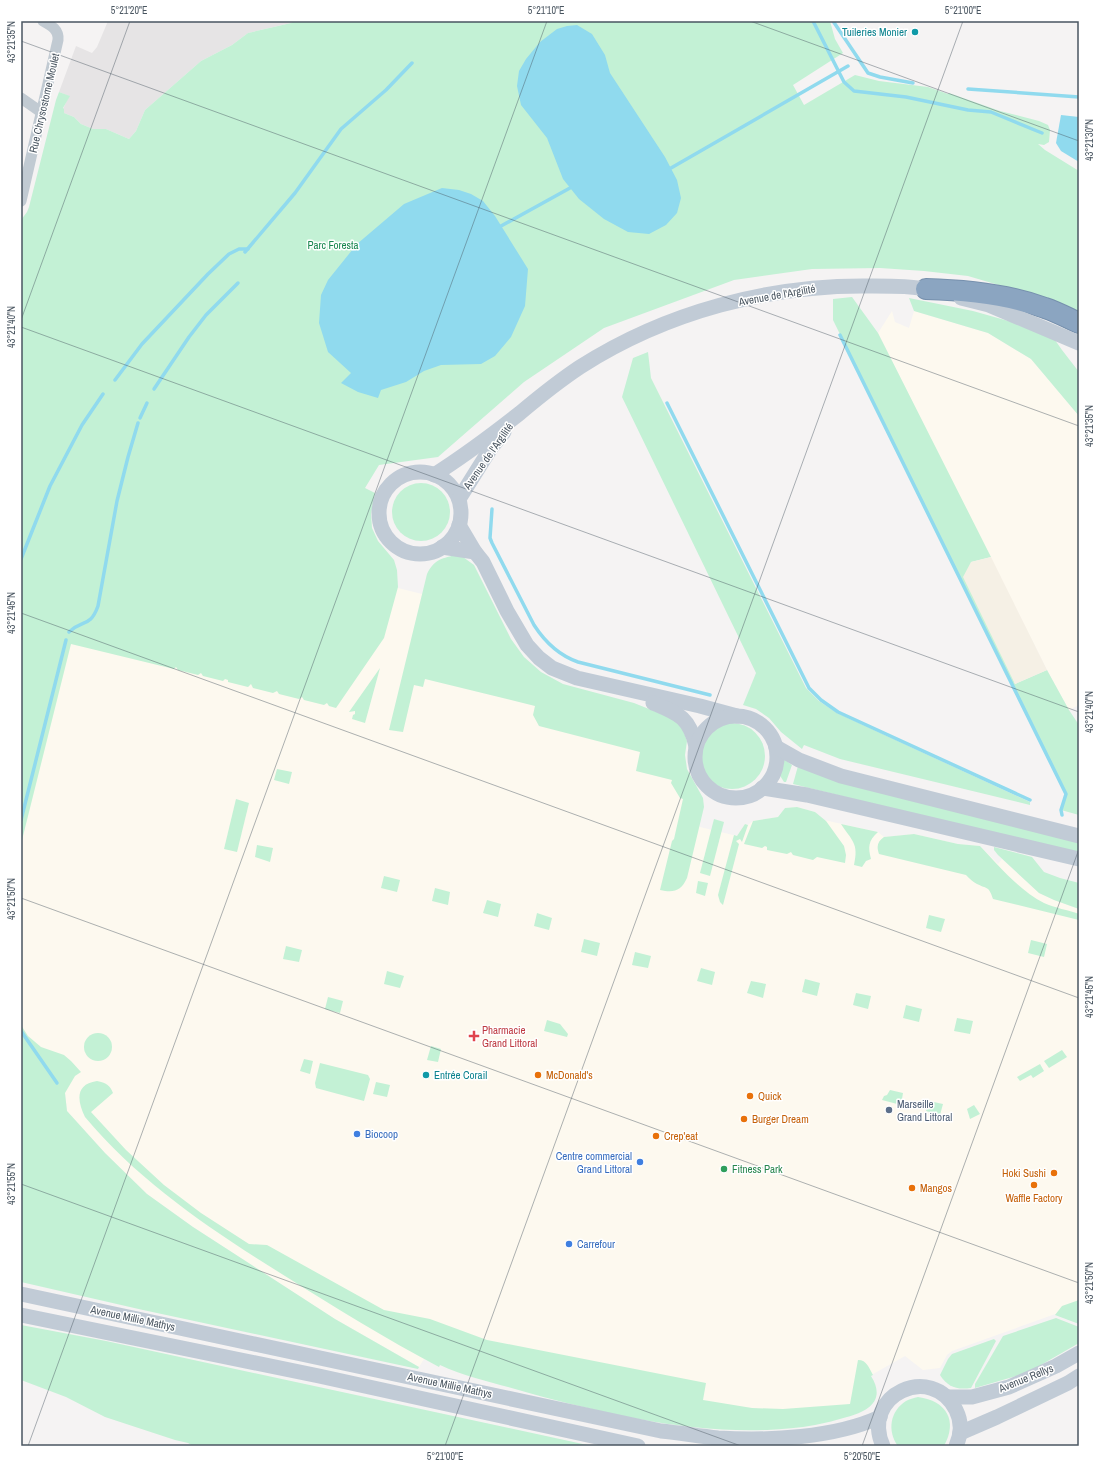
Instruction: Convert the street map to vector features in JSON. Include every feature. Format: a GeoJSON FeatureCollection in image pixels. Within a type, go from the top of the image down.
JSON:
{"type":"FeatureCollection","features":[{"type":"Feature","properties":{"kind":"highway"},"geometry":{"type":"LineString","coordinates":[[926,289],[966,290],[1004,296],[1044,308],[1079,323]]}},
{"type":"Feature","properties":{"kind":"street","name":"Rue Chrysostome Moulet"},"geometry":{"type":"LineString","coordinates":[[21,201],[58,40],[58,34],[55,29],[44,21]]}},
{"type":"Feature","properties":{"kind":"street"},"geometry":{"type":"LineString","coordinates":[[21,98],[41,112]]}},
{"type":"Feature","properties":{"kind":"street","name":"Avenue de l'Argilité"},"geometry":{"type":"LineString","coordinates":[[434,475],[454,462],[580,367],[608,351],[646,331],[712,308],[750,298],[803,288],[904,286],[926,289],[989,305],[1079,343]]}},
{"type":"Feature","properties":{"kind":"street"},"geometry":{"type":"LineString","coordinates":[[989,305],[1051,323],[1079,334]]}},
{"type":"Feature","properties":{"kind":"street","name":"Avenue de l'Argilité"},"geometry":{"type":"LineString","coordinates":[[458,499],[491,448],[519,413]]}},
{"type":"Feature","properties":{"kind":"street"},"geometry":{"type":"LineString","coordinates":[[423,472],[434,475],[453,488],[458,499],[461,507],[459,525],[456,533],[442,547],[435,551],[419,554],[402,549],[393,543],[381,524],[379,513],[385,492],[391,484],[401,477],[412,473],[423,472]]}},
{"type":"Feature","properties":{"kind":"street"},"geometry":{"type":"LineString","coordinates":[[459,525],[475,552],[484,562],[507,611],[527,645],[539,658],[552,668],[570,676],[619,689],[750,718],[762,725],[770,735],[776,747],[776,762],[772,776],[762,788],[753,794],[739,797],[724,796],[715,792],[705,784],[698,772],[695,760],[696,746],[694,736],[685,720],[676,712],[619,689]]}},
{"type":"Feature","properties":{"kind":"street"},"geometry":{"type":"LineString","coordinates":[[442,547],[475,552]]}},
{"type":"Feature","properties":{"kind":"street"},"geometry":{"type":"LineString","coordinates":[[696,746],[702,734],[711,724],[724,717],[737,716]]}},
{"type":"Feature","properties":{"kind":"street"},"geometry":{"type":"LineString","coordinates":[[776,747],[799,760],[841,776],[1079,836]]}},
{"type":"Feature","properties":{"kind":"street"},"geometry":{"type":"LineString","coordinates":[[762,788],[807,795],[1079,859]]}},
{"type":"Feature","properties":{"kind":"street","name":"Avenue Millie Mathys"},"geometry":{"type":"LineString","coordinates":[[21,1294],[661,1431],[718,1438],[779,1438],[842,1430],[867,1423],[880,1417]]}},
{"type":"Feature","properties":{"kind":"street","name":"Avenue Millie Mathys"},"geometry":{"type":"LineString","coordinates":[[21,1315],[319,1376],[638,1446]]}},
{"type":"Feature","properties":{"kind":"street","name":"Avenue Rellys"},"geometry":{"type":"LineString","coordinates":[[947,1397],[972,1397],[1010,1387],[1056,1366],[1079,1353]]}},
{"type":"Feature","properties":{"kind":"street","name":"Avenue Rellys"},"geometry":{"type":"LineString","coordinates":[[958,1439],[997,1417],[1068,1383],[1079,1376]]}},
{"type":"Feature","properties":{"kind":"street"},"geometry":{"type":"LineString","coordinates":[[884,1446],[880,1439],[878,1428],[883,1409],[890,1399],[901,1391],[907,1388],[920,1386],[938,1391],[947,1397],[954,1405],[960,1423],[958,1439]]}},
{"type":"Feature","properties":{"kind":"shaded area"},"geometry":{"type":"Polygon","coordinates":[[[108,21],[294,21],[248,33],[232,45],[201,61],[145,110],[136,131],[129,139],[106,129],[93,129],[81,124],[74,117],[64,113],[63,109],[69,96],[59,92],[76,46],[92,53],[97,47],[108,21]]]}},
{"type":"Feature","properties":{"kind":"shaded area"},"geometry":{"type":"Polygon","coordinates":[[[892,311],[895,322],[909,328],[914,311],[988,333],[1031,359],[1079,416],[1079,705],[1069,710],[1047,670],[878,333],[892,311]]]}},
{"type":"Feature","properties":{"kind":"shaded area"},"geometry":{"type":"Polygon","coordinates":[[[390,586],[422,594],[404,673],[537,706],[641,752],[673,779],[700,827],[737,836],[745,824],[748,825],[753,821],[778,817],[785,808],[797,807],[815,812],[824,820],[878,832],[884,837],[914,834],[958,844],[980,846],[998,864],[1002,859],[1039,893],[1079,909],[1079,1310],[1061,1312],[952,1351],[947,1355],[940,1368],[923,1370],[905,1356],[859,1382],[853,1411],[803,1425],[430,1362],[424,1359],[419,1367],[335,1319],[193,1227],[147,1194],[105,1153],[67,1111],[65,1093],[21,1031],[21,820],[67,635],[390,586]]]}},
{"type":"Feature","properties":{"kind":"green space","name":"Parc Foresta"},"geometry":{"type":"Polygon","coordinates":[[[294,21],[830,21],[835,39],[843,53],[793,85],[804,105],[855,75],[879,81],[928,87],[1048,125],[1050,130],[1049,142],[1044,145],[1038,144],[1079,171],[1079,312],[1019,291],[968,276],[880,268],[812,269],[734,280],[604,328],[524,382],[438,457],[379,465],[365,488],[375,493],[371,514],[372,528],[378,541],[394,560],[397,570],[398,587],[384,638],[336,708],[329,706],[327,703],[324,705],[304,700],[302,697],[299,699],[279,694],[277,691],[273,693],[253,688],[251,684],[248,687],[228,682],[228,680],[225,679],[223,681],[203,676],[201,673],[198,675],[178,670],[176,667],[174,669],[71,644],[21,844],[21,220],[29,207],[56,100],[59,92],[70,96],[63,108],[64,113],[74,117],[81,124],[93,129],[106,129],[129,139],[136,131],[145,110],[201,61],[232,45],[248,33],[294,21]]]}},
{"type":"Feature","properties":{"kind":"green space"},"geometry":{"type":"Polygon","coordinates":[[[852,297],[878,333],[991,557],[971,562],[1015,684],[1047,670],[1079,725],[1079,815],[1061,810],[1066,794],[833,320],[833,299],[852,297]]]}},
{"type":"Feature","properties":{"kind":"green space"},"geometry":{"type":"Polygon","coordinates":[[[909,298],[973,311],[1012,322],[1055,340],[1079,372],[1079,416],[1031,359],[988,333],[914,311],[909,298]]]}},
{"type":"Feature","properties":{"kind":"green space"},"geometry":{"type":"Polygon","coordinates":[[[648,352],[651,378],[806,688],[819,701],[837,713],[1030,802],[1030,805],[840,759],[804,745],[802,749],[781,732],[769,718],[756,709],[743,705],[756,673],[622,397],[633,358],[648,352]]]}},
{"type":"Feature","properties":{"kind":"green space"},"geometry":{"type":"Polygon","coordinates":[[[421,483],[437,488],[445,496],[450,512],[445,528],[437,536],[421,541],[405,536],[397,528],[392,512],[397,496],[405,488],[421,483]]]}},
{"type":"Feature","properties":{"kind":"green space"},"geometry":{"type":"Polygon","coordinates":[[[455,555],[463,557],[474,565],[511,639],[524,657],[541,672],[563,684],[634,703],[664,715],[681,724],[687,741],[685,755],[687,769],[703,798],[704,807],[687,878],[680,888],[673,891],[660,890],[683,799],[680,798],[671,783],[672,780],[636,771],[640,752],[539,726],[533,715],[535,706],[425,679],[423,687],[414,685],[403,732],[389,730],[427,574],[435,563],[455,555]]]}},
{"type":"Feature","properties":{"kind":"green space"},"geometry":{"type":"Polygon","coordinates":[[[380,668],[365,723],[352,719],[355,711],[349,712],[380,668]]]}},
{"type":"Feature","properties":{"kind":"green space"},"geometry":{"type":"Polygon","coordinates":[[[732,723],[744,726],[755,733],[762,744],[765,756],[762,768],[755,779],[744,786],[732,789],[720,786],[709,779],[702,768],[699,756],[702,744],[709,733],[720,726],[732,723]]]}},
{"type":"Feature","properties":{"kind":"green space"},"geometry":{"type":"Polygon","coordinates":[[[782,758],[792,765],[786,782],[784,782],[779,774],[782,766],[782,758]]]}},
{"type":"Feature","properties":{"kind":"green space"},"geometry":{"type":"Polygon","coordinates":[[[798,766],[1079,842],[1079,855],[793,784],[798,766]]]}},
{"type":"Feature","properties":{"kind":"green space"},"geometry":{"type":"Polygon","coordinates":[[[277,769],[292,772],[289,784],[274,780],[277,769]]]}},
{"type":"Feature","properties":{"kind":"green space"},"geometry":{"type":"Polygon","coordinates":[[[236,799],[249,803],[237,852],[224,849],[236,799]]]}},
{"type":"Feature","properties":{"kind":"green space"},"geometry":{"type":"Polygon","coordinates":[[[797,807],[815,812],[826,821],[844,846],[846,855],[845,863],[817,857],[813,860],[793,855],[791,852],[787,854],[767,850],[767,847],[765,846],[762,848],[744,844],[753,821],[778,817],[785,808],[797,807]]]}},
{"type":"Feature","properties":{"kind":"green space"},"geometry":{"type":"Polygon","coordinates":[[[714,819],[724,822],[710,876],[700,873],[714,819]]]}},
{"type":"Feature","properties":{"kind":"green space"},"geometry":{"type":"Polygon","coordinates":[[[745,824],[748,825],[742,842],[740,839],[736,841],[739,844],[723,905],[720,902],[718,895],[734,835],[737,836],[745,824]]]}},
{"type":"Feature","properties":{"kind":"green space"},"geometry":{"type":"Polygon","coordinates":[[[841,824],[878,832],[872,838],[870,844],[869,851],[871,859],[866,861],[862,867],[854,865],[856,852],[854,843],[841,824]]]}},
{"type":"Feature","properties":{"kind":"green space"},"geometry":{"type":"Polygon","coordinates":[[[914,834],[958,844],[980,846],[1026,892],[1044,903],[1079,914],[1079,920],[993,899],[989,890],[971,880],[966,875],[879,854],[878,844],[884,837],[914,834]]]}},
{"type":"Feature","properties":{"kind":"green space"},"geometry":{"type":"Polygon","coordinates":[[[257,845],[273,848],[270,862],[255,857],[257,845]]]}},
{"type":"Feature","properties":{"kind":"green space"},"geometry":{"type":"Polygon","coordinates":[[[994,847],[1032,857],[1044,872],[1079,883],[1079,909],[1039,893],[998,855],[994,850],[994,847]]]}},
{"type":"Feature","properties":{"kind":"green space"},"geometry":{"type":"Polygon","coordinates":[[[384,876],[400,880],[397,892],[381,888],[384,876]]]}},
{"type":"Feature","properties":{"kind":"green space"},"geometry":{"type":"Polygon","coordinates":[[[698,881],[708,883],[705,896],[696,893],[698,881]]]}},
{"type":"Feature","properties":{"kind":"green space"},"geometry":{"type":"Polygon","coordinates":[[[435,888],[450,892],[448,905],[432,901],[435,888]]]}},
{"type":"Feature","properties":{"kind":"green space"},"geometry":{"type":"Polygon","coordinates":[[[487,900],[501,904],[498,917],[483,913],[487,900]]]}},
{"type":"Feature","properties":{"kind":"green space"},"geometry":{"type":"Polygon","coordinates":[[[537,913],[552,918],[549,930],[534,926],[537,913]]]}},
{"type":"Feature","properties":{"kind":"green space"},"geometry":{"type":"Polygon","coordinates":[[[929,915],[945,919],[941,932],[926,928],[929,915]]]}},
{"type":"Feature","properties":{"kind":"green space"},"geometry":{"type":"Polygon","coordinates":[[[584,939],[600,943],[597,956],[581,952],[584,939]]]}},
{"type":"Feature","properties":{"kind":"green space"},"geometry":{"type":"Polygon","coordinates":[[[1031,940],[1047,944],[1044,957],[1028,953],[1031,940]]]}},
{"type":"Feature","properties":{"kind":"green space"},"geometry":{"type":"Polygon","coordinates":[[[286,946],[302,950],[299,962],[283,959],[286,946]]]}},
{"type":"Feature","properties":{"kind":"green space"},"geometry":{"type":"Polygon","coordinates":[[[635,952],[651,956],[648,968],[632,965],[635,952]]]}},
{"type":"Feature","properties":{"kind":"green space"},"geometry":{"type":"Polygon","coordinates":[[[701,968],[715,972],[712,985],[697,981],[701,968]]]}},
{"type":"Feature","properties":{"kind":"green space"},"geometry":{"type":"Polygon","coordinates":[[[387,971],[404,976],[400,988],[384,984],[387,971]]]}},
{"type":"Feature","properties":{"kind":"green space"},"geometry":{"type":"Polygon","coordinates":[[[805,979],[820,983],[817,996],[802,992],[805,979]]]}},
{"type":"Feature","properties":{"kind":"green space"},"geometry":{"type":"Polygon","coordinates":[[[751,981],[766,984],[763,998],[747,993],[751,981]]]}},
{"type":"Feature","properties":{"kind":"green space"},"geometry":{"type":"Polygon","coordinates":[[[856,993],[871,996],[868,1009],[853,1005],[856,993]]]}},
{"type":"Feature","properties":{"kind":"green space"},"geometry":{"type":"Polygon","coordinates":[[[328,997],[343,1001],[340,1013],[325,1009],[328,997]]]}},
{"type":"Feature","properties":{"kind":"green space"},"geometry":{"type":"Polygon","coordinates":[[[906,1005],[922,1009],[919,1022],[903,1018],[906,1005]]]}},
{"type":"Feature","properties":{"kind":"green space"},"geometry":{"type":"Polygon","coordinates":[[[957,1018],[973,1021],[970,1034],[954,1031],[957,1018]]]}},
{"type":"Feature","properties":{"kind":"green space"},"geometry":{"type":"Polygon","coordinates":[[[547,1020],[560,1024],[568,1034],[567,1037],[544,1031],[547,1020]]]}},
{"type":"Feature","properties":{"kind":"green space"},"geometry":{"type":"Polygon","coordinates":[[[21,1025],[28,1036],[41,1047],[64,1055],[81,1072],[75,1076],[65,1093],[67,1111],[105,1153],[147,1194],[193,1227],[335,1319],[419,1367],[418,1369],[143,1310],[21,1282],[21,1025]]]}},
{"type":"Feature","properties":{"kind":"green space"},"geometry":{"type":"Polygon","coordinates":[[[98,1033],[108,1037],[112,1047],[108,1057],[98,1061],[88,1057],[84,1047],[88,1037],[98,1033]]]}},
{"type":"Feature","properties":{"kind":"green space"},"geometry":{"type":"Polygon","coordinates":[[[431,1046],[441,1049],[438,1062],[427,1060],[431,1046]]]}},
{"type":"Feature","properties":{"kind":"green space"},"geometry":{"type":"Polygon","coordinates":[[[1062,1050],[1067,1057],[1049,1068],[1044,1061],[1062,1050]]]}},
{"type":"Feature","properties":{"kind":"green space"},"geometry":{"type":"Polygon","coordinates":[[[304,1059],[313,1061],[310,1074],[300,1071],[304,1059]]]}},
{"type":"Feature","properties":{"kind":"green space"},"geometry":{"type":"Polygon","coordinates":[[[320,1063],[368,1075],[370,1079],[364,1101],[316,1088],[315,1083],[320,1063]]]}},
{"type":"Feature","properties":{"kind":"green space"},"geometry":{"type":"Polygon","coordinates":[[[1040,1064],[1044,1071],[1033,1078],[1031,1075],[1020,1081],[1017,1077],[1040,1064]]]}},
{"type":"Feature","properties":{"kind":"green space"},"geometry":{"type":"Polygon","coordinates":[[[97,1081],[107,1085],[113,1093],[91,1112],[126,1150],[164,1185],[201,1213],[249,1244],[267,1245],[384,1310],[430,1319],[487,1340],[706,1383],[703,1400],[752,1408],[783,1409],[850,1404],[858,1360],[861,1360],[864,1361],[873,1375],[871,1376],[877,1392],[876,1398],[868,1408],[862,1411],[847,1417],[815,1425],[767,1430],[707,1428],[677,1425],[617,1415],[529,1393],[473,1377],[440,1365],[439,1367],[361,1323],[258,1259],[205,1223],[153,1184],[106,1141],[85,1117],[79,1099],[81,1089],[90,1083],[97,1081]]]}},
{"type":"Feature","properties":{"kind":"green space"},"geometry":{"type":"Polygon","coordinates":[[[376,1082],[390,1085],[387,1097],[373,1094],[376,1082]]]}},
{"type":"Feature","properties":{"kind":"green space"},"geometry":{"type":"Polygon","coordinates":[[[890,1090],[903,1093],[901,1105],[882,1100],[890,1090]]]}},
{"type":"Feature","properties":{"kind":"green space"},"geometry":{"type":"Polygon","coordinates":[[[929,1101],[943,1104],[940,1115],[926,1111],[929,1101]]]}},
{"type":"Feature","properties":{"kind":"green space"},"geometry":{"type":"Polygon","coordinates":[[[974,1105],[980,1114],[970,1119],[967,1109],[974,1105]]]}},
{"type":"Feature","properties":{"kind":"green space"},"geometry":{"type":"Polygon","coordinates":[[[1079,1300],[1079,1324],[1055,1315],[1062,1306],[1079,1300]]]}},
{"type":"Feature","properties":{"kind":"green space"},"geometry":{"type":"Polygon","coordinates":[[[1056,1318],[1079,1327],[1079,1343],[1027,1373],[975,1388],[975,1384],[1003,1336],[1056,1318]]]}},
{"type":"Feature","properties":{"kind":"green space"},"geometry":{"type":"Polygon","coordinates":[[[21,1325],[106,1341],[592,1446],[193,1446],[188,1443],[105,1417],[66,1397],[21,1380],[21,1325]]]}},
{"type":"Feature","properties":{"kind":"green space"},"geometry":{"type":"Polygon","coordinates":[[[994,1339],[996,1341],[971,1388],[953,1387],[949,1385],[940,1375],[952,1354],[994,1339]]]}},
{"type":"Feature","properties":{"kind":"green space"},"geometry":{"type":"Polygon","coordinates":[[[918,1397],[928,1399],[936,1403],[943,1408],[947,1414],[950,1421],[950,1428],[944,1446],[898,1446],[892,1434],[891,1428],[896,1410],[906,1401],[918,1397]]]}},
{"type":"Feature","properties":{"kind":"sand"},"geometry":{"type":"Polygon","coordinates":[[[991,557],[1047,670],[1015,684],[963,577],[971,562],[991,557]]]}},
{"type":"Feature","properties":{"kind":"water"},"geometry":{"type":"Polygon","coordinates":[[[577,25],[592,34],[605,55],[610,73],[665,157],[677,180],[681,198],[677,213],[666,225],[649,234],[628,232],[604,219],[579,199],[563,179],[547,138],[521,105],[517,86],[519,71],[526,59],[540,42],[557,29],[577,25]]]}},
{"type":"Feature","properties":{"kind":"water"},"geometry":{"type":"Polygon","coordinates":[[[1061,115],[1079,117],[1079,162],[1061,151],[1056,143],[1061,115]]]}},
{"type":"Feature","properties":{"kind":"water"},"geometry":{"type":"Polygon","coordinates":[[[442,188],[459,190],[471,194],[483,201],[495,216],[528,269],[525,306],[511,337],[495,356],[481,364],[441,365],[424,371],[406,382],[381,390],[378,398],[358,392],[341,383],[351,373],[328,352],[319,323],[321,295],[328,280],[357,244],[404,204],[442,188]]]}},
{"type":"Feature","properties":{"kind":"waterway"},"geometry":{"type":"LineString","coordinates":[[813,21],[844,82],[854,91],[906,97],[968,110],[991,112],[1042,133]]}},
{"type":"Feature","properties":{"kind":"waterway"},"geometry":{"type":"LineString","coordinates":[[833,21],[868,73],[880,77],[913,83]]}},
{"type":"Feature","properties":{"kind":"waterway"},"geometry":{"type":"LineString","coordinates":[[245,252],[295,193],[341,129],[386,90],[412,63]]}},
{"type":"Feature","properties":{"kind":"waterway"},"geometry":{"type":"LineString","coordinates":[[671,168],[848,66]]}},
{"type":"Feature","properties":{"kind":"waterway"},"geometry":{"type":"LineString","coordinates":[[968,89],[1079,97]]}},
{"type":"Feature","properties":{"kind":"waterway"},"geometry":{"type":"LineString","coordinates":[[501,226],[570,188]]}},
{"type":"Feature","properties":{"kind":"waterway"},"geometry":{"type":"LineString","coordinates":[[115,380],[142,344],[208,274],[229,254],[239,249],[248,249]]}},
{"type":"Feature","properties":{"kind":"waterway"},"geometry":{"type":"LineString","coordinates":[[154,389],[189,337],[206,315],[238,283]]}},
{"type":"Feature","properties":{"kind":"waterway"},"geometry":{"type":"LineString","coordinates":[[840,335],[1066,794],[1061,810],[1062,815]]}},
{"type":"Feature","properties":{"kind":"waterway"},"geometry":{"type":"LineString","coordinates":[[21,559],[50,486],[82,425],[103,394]]}},
{"type":"Feature","properties":{"kind":"waterway"},"geometry":{"type":"LineString","coordinates":[[140,418],[147,403]]}},
{"type":"Feature","properties":{"kind":"waterway"},"geometry":{"type":"LineString","coordinates":[[667,403],[809,688],[821,700],[838,712],[1030,800]]}},
{"type":"Feature","properties":{"kind":"waterway"},"geometry":{"type":"LineString","coordinates":[[69,632],[92,618],[98,606],[117,501],[138,423]]}},
{"type":"Feature","properties":{"kind":"waterway"},"geometry":{"type":"LineString","coordinates":[[492,509],[490,538],[492,543],[534,625],[543,637],[558,652],[578,662],[710,695]]}},
{"type":"Feature","properties":{"kind":"waterway"},"geometry":{"type":"LineString","coordinates":[[21,820],[66,640]]}},
{"type":"Feature","properties":{"kind":"waterway"},"geometry":{"type":"LineString","coordinates":[[21,1031],[57,1083]]}},
{"type":"Feature","properties":{"kind":"place","name":"Tuileries Monier"},"geometry":{"type":"Point","coordinates":[915,32]}},
{"type":"Feature","properties":{"kind":"place","name":"Pharmacie Grand Littoral"},"geometry":{"type":"Point","coordinates":[474,1036]}},
{"type":"Feature","properties":{"kind":"place","name":"Entrée Corail"},"geometry":{"type":"Point","coordinates":[426,1075]}},
{"type":"Feature","properties":{"kind":"place","name":"McDonald's"},"geometry":{"type":"Point","coordinates":[538,1075]}},
{"type":"Feature","properties":{"kind":"place","name":"Quick"},"geometry":{"type":"Point","coordinates":[750,1096]}},
{"type":"Feature","properties":{"kind":"place","name":"Marseille Grand Littoral"},"geometry":{"type":"Point","coordinates":[889,1110]}},
{"type":"Feature","properties":{"kind":"place","name":"Burger Dream"},"geometry":{"type":"Point","coordinates":[744,1119]}},
{"type":"Feature","properties":{"kind":"place","name":"Biocoop"},"geometry":{"type":"Point","coordinates":[357,1134]}},
{"type":"Feature","properties":{"kind":"place","name":"Crep'eat"},"geometry":{"type":"Point","coordinates":[656,1136]}},
{"type":"Feature","properties":{"kind":"place","name":"Centre commercial Grand Littoral"},"geometry":{"type":"Point","coordinates":[640,1162]}},
{"type":"Feature","properties":{"kind":"place","name":"Fitness Park"},"geometry":{"type":"Point","coordinates":[724,1169]}},
{"type":"Feature","properties":{"kind":"place","name":"Hoki Sushi"},"geometry":{"type":"Point","coordinates":[1054,1173]}},
{"type":"Feature","properties":{"kind":"place","name":"Waffle Factory"},"geometry":{"type":"Point","coordinates":[1034,1185]}},
{"type":"Feature","properties":{"kind":"place","name":"Mangos"},"geometry":{"type":"Point","coordinates":[912,1188]}},
{"type":"Feature","properties":{"kind":"place","name":"Carrefour"},"geometry":{"type":"Point","coordinates":[569,1244]}}]}
